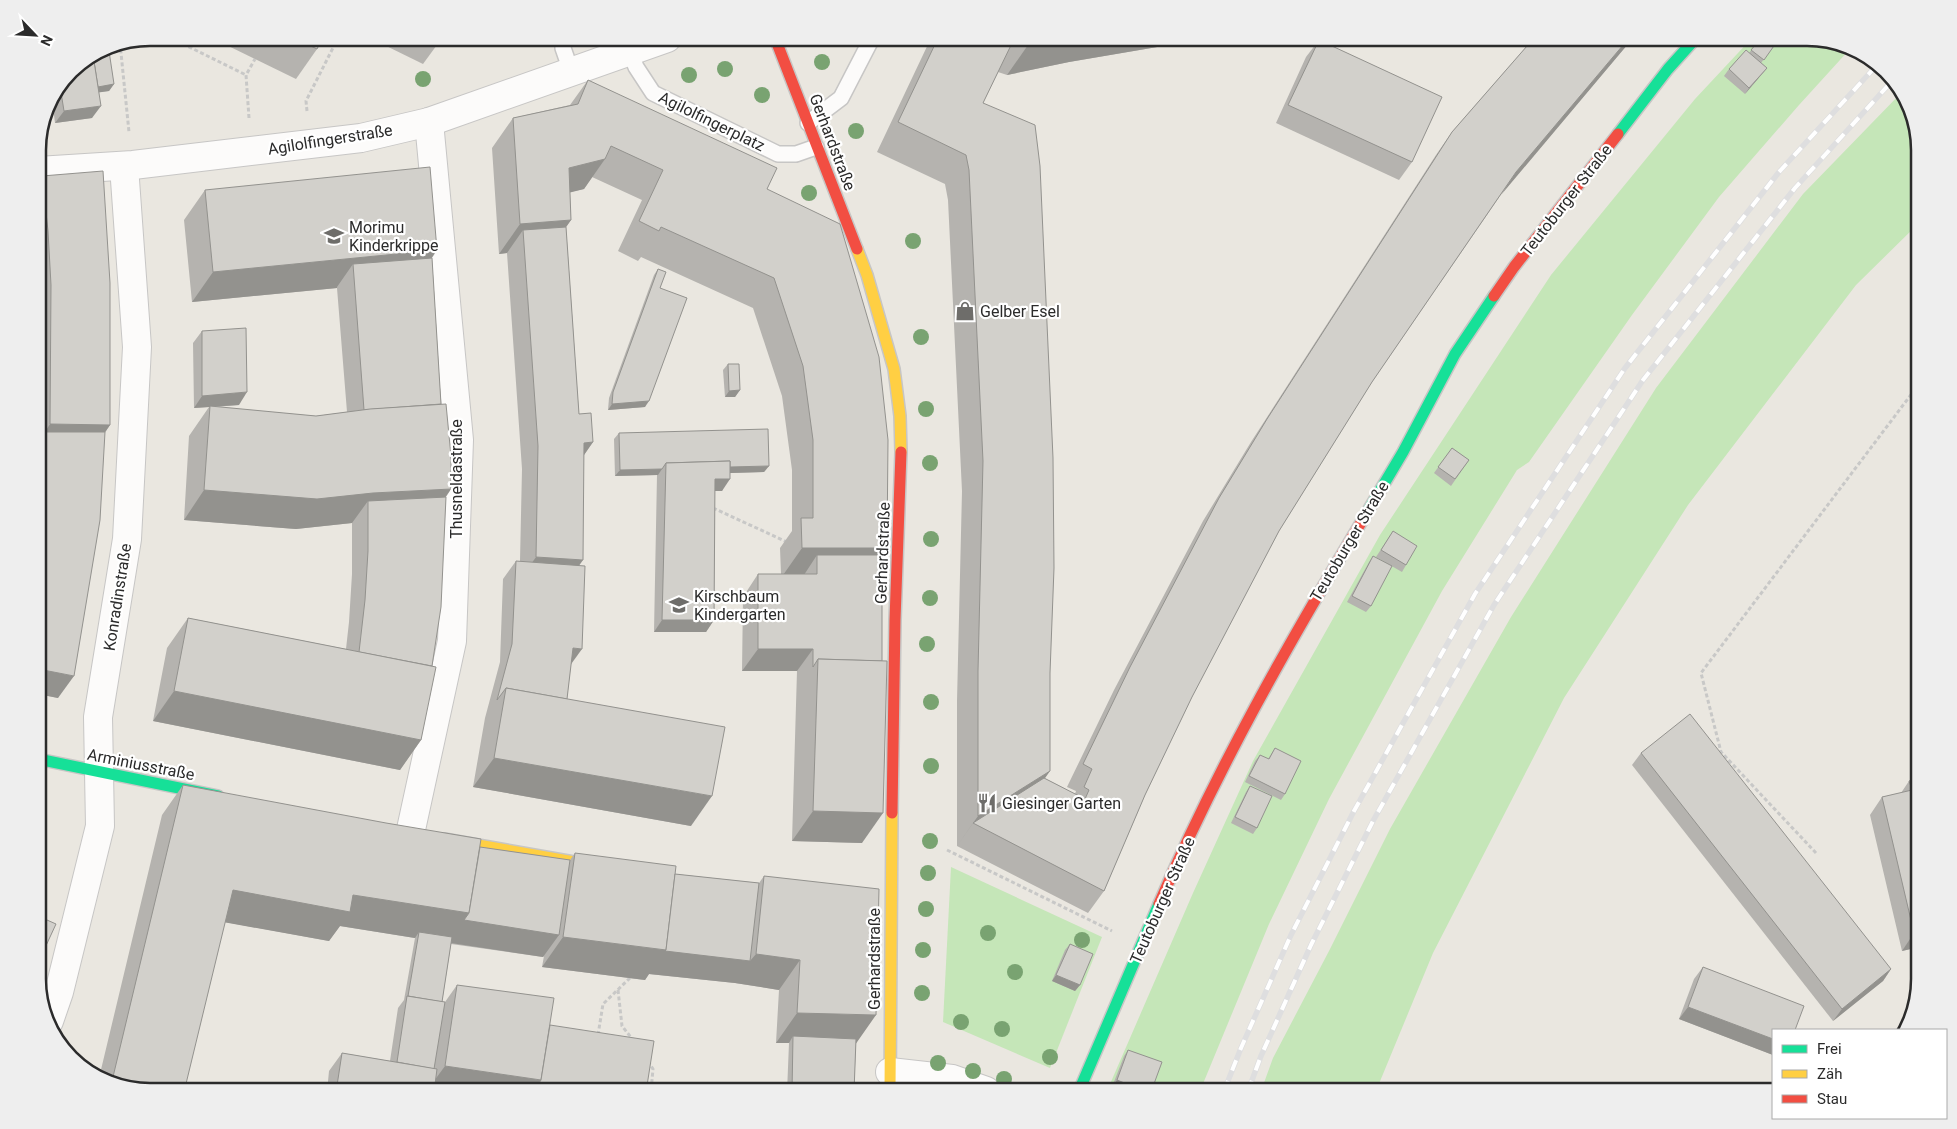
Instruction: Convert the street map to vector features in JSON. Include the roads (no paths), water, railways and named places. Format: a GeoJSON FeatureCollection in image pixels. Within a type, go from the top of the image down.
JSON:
{"type":"FeatureCollection","features":[{"type":"Feature","properties":{"kind":"street","name":"Agilolfingerstraße"},"geometry":{"type":"LineString","coordinates":[[46,170],[129,165],[361,138],[429,122],[646,46]]}},
{"type":"Feature","properties":{"kind":"street","name":"Gerhardstraße"},"geometry":{"type":"LineString","coordinates":[[778,46],[867,275],[894,369],[900,416],[901,474],[886,901],[890,1082]]}},
{"type":"Feature","properties":{"kind":"street","name":"Teutoburger Straße"},"geometry":{"type":"LineString","coordinates":[[1083,1083],[1168,883],[1232,750],[1304,617],[1403,452],[1455,354],[1514,267],[1668,69],[1689,46]]}},
{"type":"Feature","properties":{"kind":"street","name":"Thusneldastraße"},"geometry":{"type":"LineString","coordinates":[[415,834],[452,641],[459,440],[429,122]]}},
{"type":"Feature","properties":{"kind":"street","name":"Konradinstraße"},"geometry":{"type":"LineString","coordinates":[[52,1013],[100,826],[98,717],[127,538],[136,347],[129,165]]}},
{"type":"Feature","properties":{"kind":"street","name":"Arminiusstraße"},"geometry":{"type":"LineString","coordinates":[[46,761],[225,797]]}},
{"type":"Feature","properties":{"kind":"street"},"geometry":{"type":"LineString","coordinates":[[415,834],[587,864]]}},
{"type":"Feature","properties":{"kind":"street"},"geometry":{"type":"LineString","coordinates":[[890,1082],[952,1079],[962,1083]]}},
{"type":"Feature","properties":{"kind":"lane"},"geometry":{"type":"LineString","coordinates":[[563,46],[571,71]]}},
{"type":"Feature","properties":{"kind":"lane"},"geometry":{"type":"LineString","coordinates":[[808,122],[841,98],[868,46]]}},
{"type":"Feature","properties":{"kind":"lane","name":"Agilolfingerplatz"},"geometry":{"type":"LineString","coordinates":[[630,52],[636,68],[653,93],[778,154],[796,154],[816,147]]}},
{"type":"Feature","properties":{"kind":"railway"},"geometry":{"type":"LineString","coordinates":[[1227,1083],[1291,935],[1354,811],[1475,594],[1625,368],[1779,172],[1872,70]]}},
{"type":"Feature","properties":{"kind":"railway"},"geometry":{"type":"LineString","coordinates":[[1251,1083],[1261,1056],[1311,945],[1373,821],[1494,605],[1643,380],[1795,188],[1888,86]]}},
{"type":"Feature","properties":{"kind":"place","name":"Morimu Kinderkrippe"},"geometry":{"type":"Point","coordinates":[334,236]}},
{"type":"Feature","properties":{"kind":"place","name":"Gelber Esel"},"geometry":{"type":"Point","coordinates":[965,311]}},
{"type":"Feature","properties":{"kind":"place","name":"Kirschbaum Kindergarten"},"geometry":{"type":"Point","coordinates":[679,605]}},
{"type":"Feature","properties":{"kind":"place","name":"Giesinger Garten"},"geometry":{"type":"Point","coordinates":[987,803]}}]}
